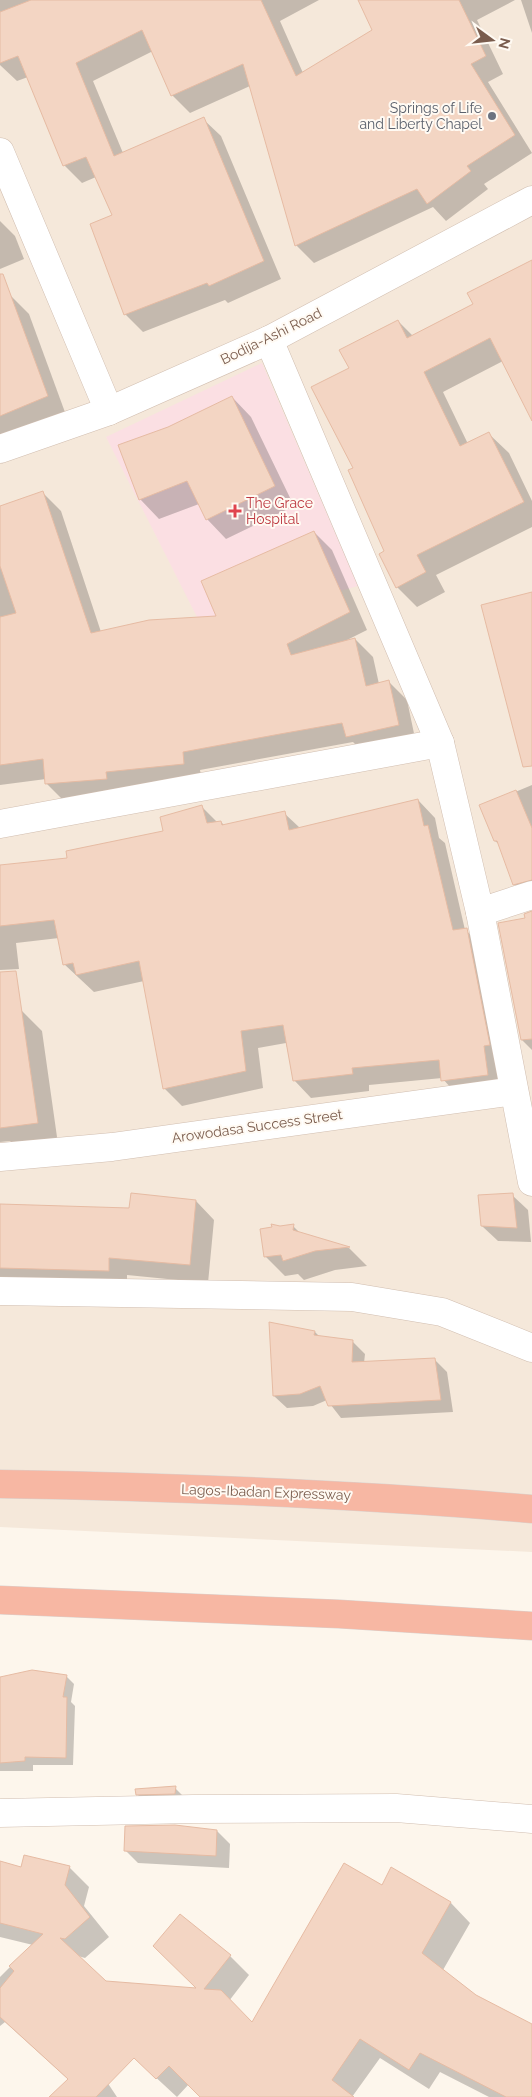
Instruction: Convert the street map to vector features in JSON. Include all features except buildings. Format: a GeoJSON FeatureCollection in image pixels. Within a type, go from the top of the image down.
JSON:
{"type":"FeatureCollection","features":[{"type":"Feature","properties":{"kind":"highway","name":"Lagos-Ibadan Expressway"},"geometry":{"type":"LineString","coordinates":[[0,1484],[127,1486],[382,1497],[532,1509]]}},
{"type":"Feature","properties":{"kind":"highway"},"geometry":{"type":"LineString","coordinates":[[0,1600],[339,1614],[532,1626]]}},
{"type":"Feature","properties":{"kind":"street"},"geometry":{"type":"LineString","coordinates":[[0,152],[109,411]]}},
{"type":"Feature","properties":{"kind":"street","name":"Bodija-Ashi Road"},"geometry":{"type":"LineString","coordinates":[[0,448],[109,411],[269,340],[532,200]]}},
{"type":"Feature","properties":{"kind":"street"},"geometry":{"type":"LineString","coordinates":[[269,340],[440,743],[480,912],[532,1182]]}},
{"type":"Feature","properties":{"kind":"street"},"geometry":{"type":"LineString","coordinates":[[0,824],[440,743]]}},
{"type":"Feature","properties":{"kind":"street"},"geometry":{"type":"LineString","coordinates":[[480,912],[532,895]]}},
{"type":"Feature","properties":{"kind":"street","name":"Arowodasa Success Street"},"geometry":{"type":"LineString","coordinates":[[0,1157],[112,1147],[514,1091]]}},
{"type":"Feature","properties":{"kind":"street"},"geometry":{"type":"LineString","coordinates":[[0,1291],[352,1297],[442,1312],[532,1348]]}},
{"type":"Feature","properties":{"kind":"street"},"geometry":{"type":"LineString","coordinates":[[0,1813],[193,1809],[396,1808],[532,1819]]}},
{"type":"Feature","properties":{"kind":"shaded area"},"geometry":{"type":"Polygon","coordinates":[[[0,0],[532,0],[532,1552],[0,1527],[0,0]]]}},
{"type":"Feature","properties":{"kind":"shaded area","name":"The Grace Hospital"},"geometry":{"type":"Polygon","coordinates":[[[262,363],[358,586],[203,629],[106,437],[262,363]]]}},
{"type":"Feature","properties":{"kind":"place","name":"Springs of Life and Liberty Chapel"},"geometry":{"type":"Point","coordinates":[492,116]}},
{"type":"Feature","properties":{"kind":"place","name":"The Grace Hospital"},"geometry":{"type":"Point","coordinates":[235,511]}}]}
